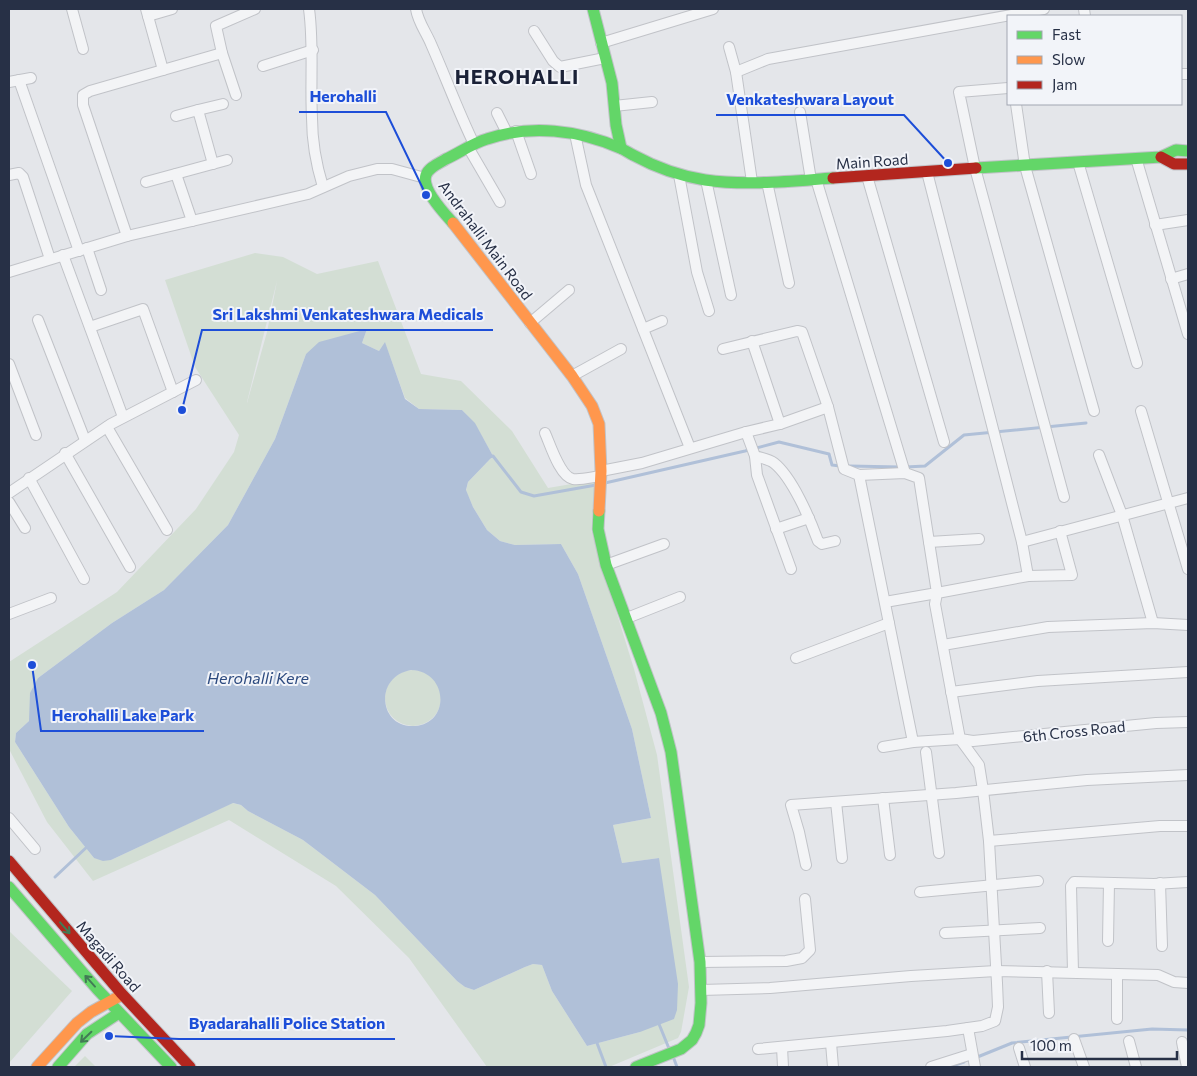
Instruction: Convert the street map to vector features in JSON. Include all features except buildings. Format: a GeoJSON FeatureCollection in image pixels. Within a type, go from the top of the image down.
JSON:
{"type":"FeatureCollection","features":[{"type":"Feature","properties":{"kind":"main road"},"geometry":{"type":"LineString","coordinates":[[593,9],[612,83],[616,124],[621,148]]}},
{"type":"Feature","properties":{"kind":"main road","name":"Andrahalli Main Road"},"geometry":{"type":"LineString","coordinates":[[621,148],[557,130],[511,132],[471,146],[434,166],[426,174],[425,178],[432,197],[572,376],[597,416],[601,437],[598,529],[606,565],[661,713],[671,752],[700,962],[701,990],[698,1028],[693,1039],[685,1046],[639,1067]]}},
{"type":"Feature","properties":{"kind":"main road","name":"Main Road"},"geometry":{"type":"LineString","coordinates":[[621,148],[634,156],[679,176],[706,180],[752,182],[814,180],[1162,157]]}},
{"type":"Feature","properties":{"kind":"main road"},"geometry":{"type":"LineString","coordinates":[[1162,157],[1176,150],[1188,151]]}},
{"type":"Feature","properties":{"kind":"main road"},"geometry":{"type":"LineString","coordinates":[[1162,157],[1174,164],[1188,164]]}},
{"type":"Feature","properties":{"kind":"main road","name":"Magadi Road"},"geometry":{"type":"LineString","coordinates":[[9,861],[121,993],[190,1067]]}},
{"type":"Feature","properties":{"kind":"main road","name":"Magadi Road"},"geometry":{"type":"LineString","coordinates":[[13,892],[110,1004],[171,1067]]}},
{"type":"Feature","properties":{"kind":"main road"},"geometry":{"type":"LineString","coordinates":[[37,1067],[69,1032],[91,1012],[110,1004],[121,993]]}},
{"type":"Feature","properties":{"kind":"main road"},"geometry":{"type":"LineString","coordinates":[[58,1067],[87,1034],[119,1013]]}},
{"type":"Feature","properties":{"kind":"main road"},"geometry":{"type":"LineString","coordinates":[[156,1050],[167,1041]]}},
{"type":"Feature","properties":{"kind":"street"},"geometry":{"type":"LineString","coordinates":[[72,9],[83,49]]}},
{"type":"Feature","properties":{"kind":"street"},"geometry":{"type":"LineString","coordinates":[[163,70],[147,12],[172,9]]}},
{"type":"Feature","properties":{"kind":"street"},"geometry":{"type":"LineString","coordinates":[[236,95],[222,53],[216,26],[255,9]]}},
{"type":"Feature","properties":{"kind":"street"},"geometry":{"type":"LineString","coordinates":[[309,9],[313,50],[313,139],[323,187]]}},
{"type":"Feature","properties":{"kind":"street"},"geometry":{"type":"LineString","coordinates":[[416,9],[418,19],[430,42],[471,146],[500,202]]}},
{"type":"Feature","properties":{"kind":"street"},"geometry":{"type":"LineString","coordinates":[[601,44],[713,9]]}},
{"type":"Feature","properties":{"kind":"street"},"geometry":{"type":"LineString","coordinates":[[1011,15],[1044,9]]}},
{"type":"Feature","properties":{"kind":"street"},"geometry":{"type":"LineString","coordinates":[[736,72],[768,59],[1007,16]]}},
{"type":"Feature","properties":{"kind":"street"},"geometry":{"type":"LineString","coordinates":[[534,31],[552,61],[560,68],[605,58]]}},
{"type":"Feature","properties":{"kind":"street"},"geometry":{"type":"LineString","coordinates":[[729,47],[736,72],[752,182]]}},
{"type":"Feature","properties":{"kind":"street"},"geometry":{"type":"LineString","coordinates":[[263,66],[313,50]]}},
{"type":"Feature","properties":{"kind":"street"},"geometry":{"type":"LineString","coordinates":[[127,236],[82,105],[82,97],[90,91],[222,53]]}},
{"type":"Feature","properties":{"kind":"street"},"geometry":{"type":"LineString","coordinates":[[31,78],[14,81],[101,290]]}},
{"type":"Feature","properties":{"kind":"street"},"geometry":{"type":"LineString","coordinates":[[1007,88],[959,92],[975,168],[1064,497]]}},
{"type":"Feature","properties":{"kind":"street"},"geometry":{"type":"LineString","coordinates":[[614,106],[652,102]]}},
{"type":"Feature","properties":{"kind":"street"},"geometry":{"type":"LineString","coordinates":[[176,116],[223,104]]}},
{"type":"Feature","properties":{"kind":"street"},"geometry":{"type":"LineString","coordinates":[[1016,105],[1025,166],[1094,411]]}},
{"type":"Feature","properties":{"kind":"street"},"geometry":{"type":"LineString","coordinates":[[198,110],[213,164]]}},
{"type":"Feature","properties":{"kind":"street"},"geometry":{"type":"LineString","coordinates":[[800,112],[814,180],[905,473]]}},
{"type":"Feature","properties":{"kind":"street"},"geometry":{"type":"LineString","coordinates":[[497,113],[511,132],[531,174]]}},
{"type":"Feature","properties":{"kind":"street"},"geometry":{"type":"LineString","coordinates":[[576,134],[586,185],[690,448]]}},
{"type":"Feature","properties":{"kind":"street"},"geometry":{"type":"LineString","coordinates":[[1136,158],[1188,334]]}},
{"type":"Feature","properties":{"kind":"street"},"geometry":{"type":"LineString","coordinates":[[146,182],[227,160]]}},
{"type":"Feature","properties":{"kind":"street"},"geometry":{"type":"LineString","coordinates":[[1078,162],[1137,363]]}},
{"type":"Feature","properties":{"kind":"street"},"geometry":{"type":"LineString","coordinates":[[9,272],[127,236],[308,194],[349,176],[376,169],[392,169],[425,178]]}},
{"type":"Feature","properties":{"kind":"street"},"geometry":{"type":"LineString","coordinates":[[927,172],[995,432],[1022,542],[1028,576]]}},
{"type":"Feature","properties":{"kind":"street"},"geometry":{"type":"LineString","coordinates":[[9,175],[19,173],[23,177],[50,259]]}},
{"type":"Feature","properties":{"kind":"street"},"geometry":{"type":"LineString","coordinates":[[176,174],[192,221]]}},
{"type":"Feature","properties":{"kind":"street"},"geometry":{"type":"LineString","coordinates":[[679,176],[697,272],[709,310]]}},
{"type":"Feature","properties":{"kind":"street"},"geometry":{"type":"LineString","coordinates":[[867,176],[944,442]]}},
{"type":"Feature","properties":{"kind":"street"},"geometry":{"type":"LineString","coordinates":[[706,180],[731,295]]}},
{"type":"Feature","properties":{"kind":"street"},"geometry":{"type":"LineString","coordinates":[[767,182],[789,283]]}},
{"type":"Feature","properties":{"kind":"street"},"geometry":{"type":"LineString","coordinates":[[1155,226],[1188,220]]}},
{"type":"Feature","properties":{"kind":"street"},"geometry":{"type":"LineString","coordinates":[[63,255],[123,417]]}},
{"type":"Feature","properties":{"kind":"street"},"geometry":{"type":"LineString","coordinates":[[1171,279],[1188,274]]}},
{"type":"Feature","properties":{"kind":"street"},"geometry":{"type":"LineString","coordinates":[[530,322],[569,290]]}},
{"type":"Feature","properties":{"kind":"street"},"geometry":{"type":"LineString","coordinates":[[90,327],[143,309],[173,392]]}},
{"type":"Feature","properties":{"kind":"street"},"geometry":{"type":"LineString","coordinates":[[38,320],[85,440]]}},
{"type":"Feature","properties":{"kind":"street"},"geometry":{"type":"LineString","coordinates":[[643,329],[662,321]]}},
{"type":"Feature","properties":{"kind":"street"},"geometry":{"type":"LineString","coordinates":[[723,349],[797,330],[802,332],[828,406],[844,469],[859,475],[905,473],[918,478],[937,593],[935,604],[960,739],[979,765],[983,790],[998,1007],[994,1021],[982,1026],[758,1049]]}},
{"type":"Feature","properties":{"kind":"street"},"geometry":{"type":"LineString","coordinates":[[752,342],[780,424]]}},
{"type":"Feature","properties":{"kind":"street"},"geometry":{"type":"LineString","coordinates":[[572,376],[620,348]]}},
{"type":"Feature","properties":{"kind":"street"},"geometry":{"type":"LineString","coordinates":[[9,364],[36,434]]}},
{"type":"Feature","properties":{"kind":"street"},"geometry":{"type":"LineString","coordinates":[[9,493],[65,453],[123,417],[196,380]]}},
{"type":"Feature","properties":{"kind":"street"},"geometry":{"type":"LineString","coordinates":[[545,433],[562,470],[569,478],[601,479],[642,463],[746,432],[780,424],[828,406]]}},
{"type":"Feature","properties":{"kind":"street"},"geometry":{"type":"LineString","coordinates":[[1141,411],[1170,503],[1188,569]]}},
{"type":"Feature","properties":{"kind":"street"},"geometry":{"type":"LineString","coordinates":[[107,427],[167,530]]}},
{"type":"Feature","properties":{"kind":"street"},"geometry":{"type":"LineString","coordinates":[[746,432],[754,451],[757,475],[791,569]]}},
{"type":"Feature","properties":{"kind":"street"},"geometry":{"type":"LineString","coordinates":[[754,451],[773,462],[785,475],[809,518],[818,541],[822,544],[834,540]]}},
{"type":"Feature","properties":{"kind":"street"},"geometry":{"type":"LineString","coordinates":[[65,453],[130,566]]}},
{"type":"Feature","properties":{"kind":"street"},"geometry":{"type":"LineString","coordinates":[[1099,455],[1122,515],[1153,623]]}},
{"type":"Feature","properties":{"kind":"street"},"geometry":{"type":"LineString","coordinates":[[859,475],[913,742]]}},
{"type":"Feature","properties":{"kind":"street"},"geometry":{"type":"LineString","coordinates":[[28,478],[84,579]]}},
{"type":"Feature","properties":{"kind":"street"},"geometry":{"type":"LineString","coordinates":[[1022,542],[1188,498]]}},
{"type":"Feature","properties":{"kind":"street"},"geometry":{"type":"LineString","coordinates":[[9,502],[25,528]]}},
{"type":"Feature","properties":{"kind":"street"},"geometry":{"type":"LineString","coordinates":[[776,529],[809,518]]}},
{"type":"Feature","properties":{"kind":"street"},"geometry":{"type":"LineString","coordinates":[[885,602],[1028,576],[1072,575],[1060,531]]}},
{"type":"Feature","properties":{"kind":"street"},"geometry":{"type":"LineString","coordinates":[[929,542],[979,539]]}},
{"type":"Feature","properties":{"kind":"street"},"geometry":{"type":"LineString","coordinates":[[606,565],[664,544]]}},
{"type":"Feature","properties":{"kind":"street"},"geometry":{"type":"LineString","coordinates":[[627,618],[680,597]]}},
{"type":"Feature","properties":{"kind":"street"},"geometry":{"type":"LineString","coordinates":[[9,614],[51,598]]}},
{"type":"Feature","properties":{"kind":"street"},"geometry":{"type":"LineString","coordinates":[[796,658],[889,623]]}},
{"type":"Feature","properties":{"kind":"street"},"geometry":{"type":"LineString","coordinates":[[943,645],[1048,627],[1153,623],[1188,625]]}},
{"type":"Feature","properties":{"kind":"street"},"geometry":{"type":"LineString","coordinates":[[952,692],[1038,681],[1188,672]]}},
{"type":"Feature","properties":{"kind":"street","name":"6th Cross Road"},"geometry":{"type":"LineString","coordinates":[[883,747],[913,742],[960,739],[973,741],[1156,723],[1188,722]]}},
{"type":"Feature","properties":{"kind":"street"},"geometry":{"type":"LineString","coordinates":[[926,752],[939,853]]}},
{"type":"Feature","properties":{"kind":"street"},"geometry":{"type":"LineString","coordinates":[[806,865],[791,805],[932,795],[1087,780],[1188,775]]}},
{"type":"Feature","properties":{"kind":"street"},"geometry":{"type":"LineString","coordinates":[[884,798],[890,855]]}},
{"type":"Feature","properties":{"kind":"street"},"geometry":{"type":"LineString","coordinates":[[836,802],[842,858]]}},
{"type":"Feature","properties":{"kind":"street"},"geometry":{"type":"LineString","coordinates":[[9,818],[35,849]]}},
{"type":"Feature","properties":{"kind":"street"},"geometry":{"type":"LineString","coordinates":[[988,841],[1160,826],[1188,826]]}},
{"type":"Feature","properties":{"kind":"street"},"geometry":{"type":"LineString","coordinates":[[920,892],[1038,881]]}},
{"type":"Feature","properties":{"kind":"street"},"geometry":{"type":"LineString","coordinates":[[1073,972],[1071,886],[1074,882],[1188,882]]}},
{"type":"Feature","properties":{"kind":"street"},"geometry":{"type":"LineString","coordinates":[[1108,942],[1109,882]]}},
{"type":"Feature","properties":{"kind":"street"},"geometry":{"type":"LineString","coordinates":[[1160,883],[1162,946]]}},
{"type":"Feature","properties":{"kind":"street"},"geometry":{"type":"LineString","coordinates":[[700,962],[786,961],[802,958],[810,950],[805,898]]}},
{"type":"Feature","properties":{"kind":"street"},"geometry":{"type":"LineString","coordinates":[[946,933],[1040,928]]}},
{"type":"Feature","properties":{"kind":"street"},"geometry":{"type":"LineString","coordinates":[[701,990],[770,988],[996,971],[1158,975],[1174,982],[1188,983]]}},
{"type":"Feature","properties":{"kind":"street"},"geometry":{"type":"LineString","coordinates":[[1047,971],[1049,1013]]}},
{"type":"Feature","properties":{"kind":"street"},"geometry":{"type":"LineString","coordinates":[[1117,974],[1117,1019]]}},
{"type":"Feature","properties":{"kind":"street"},"geometry":{"type":"LineString","coordinates":[[931,1067],[973,1058],[968,1028]]}},
{"type":"Feature","properties":{"kind":"street"},"geometry":{"type":"LineString","coordinates":[[1074,1039],[1084,1067]]}},
{"type":"Feature","properties":{"kind":"street"},"geometry":{"type":"LineString","coordinates":[[1129,1041],[1136,1067]]}},
{"type":"Feature","properties":{"kind":"street"},"geometry":{"type":"LineString","coordinates":[[1182,1042],[1187,1067]]}},
{"type":"Feature","properties":{"kind":"street"},"geometry":{"type":"LineString","coordinates":[[831,1043],[833,1067]]}},
{"type":"Feature","properties":{"kind":"street"},"geometry":{"type":"LineString","coordinates":[[782,1047],[783,1067]]}},
{"type":"Feature","properties":{"kind":"street"},"geometry":{"type":"LineString","coordinates":[[1019,1048],[1025,1067]]}},
{"type":"Feature","properties":{"kind":"shaded area"},"geometry":{"type":"Polygon","coordinates":[[[255,253],[283,257],[317,274],[378,261],[421,374],[461,381],[512,431],[548,488],[595,480],[591,530],[634,669],[657,755],[689,987],[681,1032],[678,1038],[609,1067],[487,1067],[409,958],[336,886],[229,820],[93,881],[47,822],[9,749],[9,662],[117,592],[196,509],[234,452],[239,435],[195,367],[165,280],[255,253]],[[277,281],[247,402],[247,403],[267,332],[277,281]],[[367,329],[306,354],[275,439],[228,525],[164,590],[112,623],[38,678],[29,721],[16,733],[15,742],[69,827],[94,858],[111,860],[232,803],[241,805],[248,811],[303,840],[375,895],[457,981],[465,987],[474,990],[533,964],[542,965],[552,991],[587,1046],[640,1032],[659,858],[622,863],[613,825],[651,818],[632,729],[578,574],[561,544],[515,545],[500,541],[487,530],[466,491],[468,482],[493,456],[475,424],[462,410],[419,409],[405,398],[385,343],[379,351],[362,343],[367,329]]]}},
{"type":"Feature","properties":{"kind":"shaded area"},"geometry":{"type":"Polygon","coordinates":[[[408,670],[418,670],[433,678],[439,687],[441,698],[439,709],[433,718],[418,726],[408,726],[397,721],[390,714],[385,703],[385,693],[390,682],[397,675],[408,670]]]}},
{"type":"Feature","properties":{"kind":"shaded area"},"geometry":{"type":"Polygon","coordinates":[[[9,931],[72,991],[9,1063],[9,931]]]}},
{"type":"Feature","properties":{"kind":"shaded area"},"geometry":{"type":"Polygon","coordinates":[[[85,1056],[96,1067],[74,1067],[85,1056]]]}},
{"type":"Feature","properties":{"kind":"water","name":"Herohalli Kere"},"geometry":{"type":"Polygon","coordinates":[[[367,329],[362,343],[379,351],[385,342],[405,399],[419,409],[462,410],[475,423],[493,456],[468,482],[466,490],[473,507],[487,530],[500,541],[515,545],[561,544],[578,574],[632,729],[651,818],[613,825],[622,863],[659,858],[678,984],[677,1010],[674,1019],[640,1032],[587,1046],[552,991],[542,965],[533,964],[474,990],[465,987],[457,981],[375,895],[303,840],[248,811],[241,805],[233,803],[111,860],[103,861],[94,858],[69,827],[15,742],[16,733],[29,721],[30,693],[38,678],[112,623],[164,590],[228,525],[275,439],[306,354],[319,342],[367,329]],[[411,670],[399,675],[391,682],[386,692],[385,702],[388,711],[394,720],[403,725],[415,726],[427,723],[435,716],[439,707],[438,687],[432,679],[423,673],[411,670]]]}},
{"type":"Feature","properties":{"kind":"waterway"},"geometry":{"type":"LineString","coordinates":[[906,467],[925,466],[964,435],[1086,423]]}},
{"type":"Feature","properties":{"kind":"waterway"},"geometry":{"type":"LineString","coordinates":[[605,483],[779,442],[829,454],[832,465],[840,466]]}},
{"type":"Feature","properties":{"kind":"waterway"},"geometry":{"type":"LineString","coordinates":[[489,457],[493,456],[521,492],[534,496],[596,485]]}},
{"type":"Feature","properties":{"kind":"waterway"},"geometry":{"type":"LineString","coordinates":[[849,466],[900,467]]}},
{"type":"Feature","properties":{"kind":"waterway"},"geometry":{"type":"LineString","coordinates":[[55,877],[89,845]]}},
{"type":"Feature","properties":{"kind":"waterway"},"geometry":{"type":"LineString","coordinates":[[659,1024],[670,1051]]}},
{"type":"Feature","properties":{"kind":"waterway"},"geometry":{"type":"LineString","coordinates":[[975,1058],[1012,1043],[1152,1029],[1188,1030]]}},
{"type":"Feature","properties":{"kind":"waterway"},"geometry":{"type":"LineString","coordinates":[[597,1043],[606,1067]]}},
{"type":"Feature","properties":{"kind":"waterway"},"geometry":{"type":"LineString","coordinates":[[674,1059],[677,1067]]}},
{"type":"Feature","properties":{"kind":"waterway"},"geometry":{"type":"LineString","coordinates":[[949,1067],[964,1062]]}},
{"type":"Feature","properties":{"kind":"traffic: fast"},"geometry":{"type":"LineString","coordinates":[[593,9],[612,83],[616,125],[621,148]]}},
{"type":"Feature","properties":{"kind":"traffic: fast"},"geometry":{"type":"LineString","coordinates":[[453,223],[430,194],[425,181],[427,172],[432,167],[477,143],[504,134],[520,132],[554,131],[588,137],[620,148],[659,167],[705,180],[753,183],[833,178]]}},
{"type":"Feature","properties":{"kind":"traffic: fast"},"geometry":{"type":"LineString","coordinates":[[976,168],[1161,157],[1176,150],[1188,151]]}},
{"type":"Feature","properties":{"kind":"traffic: fast"},"geometry":{"type":"LineString","coordinates":[[599,511],[598,529],[606,565],[661,713],[671,752],[700,962],[701,1003],[699,1025],[692,1040],[681,1049],[636,1067]]}},
{"type":"Feature","properties":{"kind":"traffic: fast"},"geometry":{"type":"LineString","coordinates":[[9,887],[97,989],[171,1067]]}},
{"type":"Feature","properties":{"kind":"traffic: fast"},"geometry":{"type":"LineString","coordinates":[[58,1067],[87,1034],[119,1013]]}},
{"type":"Feature","properties":{"kind":"traffic: slow"},"geometry":{"type":"LineString","coordinates":[[453,223],[572,376],[592,406],[599,424],[601,471],[599,511]]}},
{"type":"Feature","properties":{"kind":"traffic: slow"},"geometry":{"type":"LineString","coordinates":[[37,1067],[77,1023],[91,1012],[118,997]]}},
{"type":"Feature","properties":{"kind":"traffic: jam"},"geometry":{"type":"LineString","coordinates":[[1161,157],[1174,164],[1188,164]]}},
{"type":"Feature","properties":{"kind":"traffic: jam"},"geometry":{"type":"LineString","coordinates":[[833,178],[976,168]]}},
{"type":"Feature","properties":{"kind":"traffic: jam"},"geometry":{"type":"LineString","coordinates":[[9,861],[121,993],[190,1067]]}},
{"type":"Feature","properties":{"kind":"place","name":"Venkateshwara Layout"},"geometry":{"type":"Point","coordinates":[948,163]}},
{"type":"Feature","properties":{"kind":"place","name":"Herohalli"},"geometry":{"type":"Point","coordinates":[426,195]}},
{"type":"Feature","properties":{"kind":"place","name":"Sri Lakshmi Venkateshwara Medicals"},"geometry":{"type":"Point","coordinates":[182,410]}},
{"type":"Feature","properties":{"kind":"place","name":"Herohalli Lake Park"},"geometry":{"type":"Point","coordinates":[32,665]}},
{"type":"Feature","properties":{"kind":"place","name":"Byadarahalli Police Station"},"geometry":{"type":"Point","coordinates":[109,1036]}},
{"type":"Feature","properties":{"kind":"district","name":"HEROHALLI"},"geometry":{"type":"Point","coordinates":[517,76]}}]}
